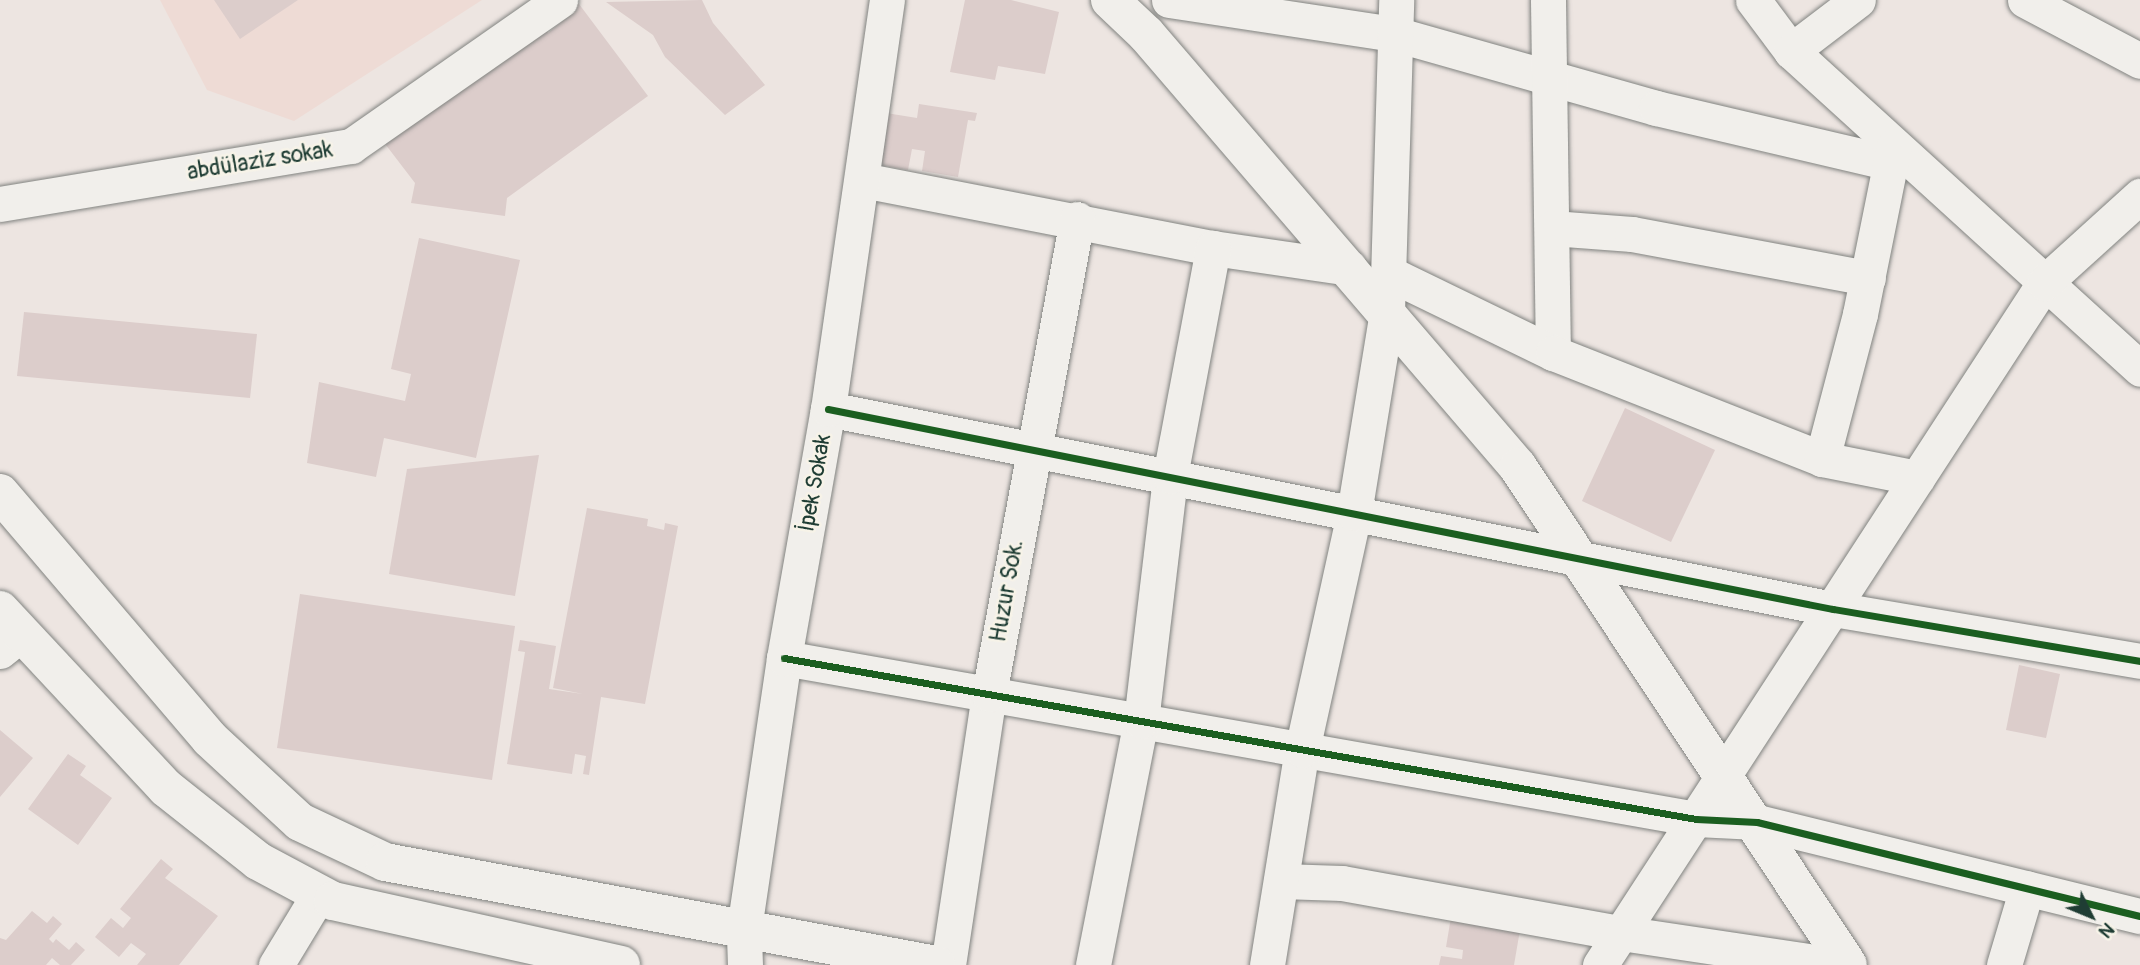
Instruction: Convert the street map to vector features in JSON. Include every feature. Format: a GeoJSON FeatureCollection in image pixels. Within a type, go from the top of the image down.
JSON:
{"type":"FeatureCollection","features":[{"type":"Feature","properties":{"kind":"main road"},"geometry":{"type":"LineString","coordinates":[[1110,0],[1146,34],[1350,268],[1518,467],[1725,775],[1848,965]]}},
{"type":"Feature","properties":{"kind":"main road"},"geometry":{"type":"LineString","coordinates":[[0,494],[210,739],[300,822],[385,862],[744,947],[936,965]]}},
{"type":"Feature","properties":{"kind":"main road"},"geometry":{"type":"LineString","coordinates":[[7,632],[166,788],[258,862],[332,901],[621,965]]}},
{"type":"Feature","properties":{"kind":"street","name":"abdülaziz sokak"},"geometry":{"type":"LineString","coordinates":[[0,204],[351,146],[560,0]]}},
{"type":"Feature","properties":{"kind":"street","name":"İpek Sokak"},"geometry":{"type":"LineString","coordinates":[[744,947],[784,658],[828,409],[887,0]]}},
{"type":"Feature","properties":{"kind":"street"},"geometry":{"type":"LineString","coordinates":[[1169,0],[1395,17],[1550,76],[1656,108],[1893,154]]}},
{"type":"Feature","properties":{"kind":"street"},"geometry":{"type":"LineString","coordinates":[[1548,0],[1553,353]]}},
{"type":"Feature","properties":{"kind":"street"},"geometry":{"type":"LineString","coordinates":[[1753,0],[1791,51],[1893,154],[2140,369]]}},
{"type":"Feature","properties":{"kind":"street"},"geometry":{"type":"LineString","coordinates":[[1791,51],[1858,0]]}},
{"type":"Feature","properties":{"kind":"street"},"geometry":{"type":"LineString","coordinates":[[2025,0],[2140,61]]}},
{"type":"Feature","properties":{"kind":"street"},"geometry":{"type":"LineString","coordinates":[[1267,965],[1302,750],[1354,513],[1387,312],[1395,17]]}},
{"type":"Feature","properties":{"kind":"street"},"geometry":{"type":"LineString","coordinates":[[1822,459],[1868,278],[1893,154]]}},
{"type":"Feature","properties":{"kind":"street"},"geometry":{"type":"LineString","coordinates":[[862,180],[1077,219],[1213,248],[1350,268]]}},
{"type":"Feature","properties":{"kind":"street"},"geometry":{"type":"LineString","coordinates":[[1600,965],[2043,283],[2140,196]]}},
{"type":"Feature","properties":{"kind":"street","name":"Huzur Sok."},"geometry":{"type":"LineString","coordinates":[[948,965],[989,694],[1032,449],[1077,219]]}},
{"type":"Feature","properties":{"kind":"street"},"geometry":{"type":"LineString","coordinates":[[1552,228],[1632,234],[1868,278]]}},
{"type":"Feature","properties":{"kind":"street"},"geometry":{"type":"LineString","coordinates":[[1093,965],[1142,721],[1170,476],[1213,248]]}},
{"type":"Feature","properties":{"kind":"street"},"geometry":{"type":"LineString","coordinates":[[1388,273],[1553,353],[1822,459],[1917,478]]}},
{"type":"Feature","properties":{"kind":"street"},"geometry":{"type":"LineString","coordinates":[[828,409],[1833,609],[2140,661]]}},
{"type":"Feature","properties":{"kind":"street"},"geometry":{"type":"LineString","coordinates":[[784,658],[1696,819],[1756,822],[2140,916]]}},
{"type":"Feature","properties":{"kind":"street"},"geometry":{"type":"LineString","coordinates":[[1281,881],[1342,883],[1621,933],[1835,965]]}},
{"type":"Feature","properties":{"kind":"street"},"geometry":{"type":"LineString","coordinates":[[2004,965],[2027,888]]}},
{"type":"Feature","properties":{"kind":"street"},"geometry":{"type":"LineString","coordinates":[[276,965],[319,894]]}},
{"type":"Feature","properties":{"kind":"shaded area"},"geometry":{"type":"Polygon","coordinates":[[[160,0],[482,0],[294,121],[207,90],[160,0]]]}},
{"type":"Feature","properties":{"kind":"building"},"geometry":{"type":"Polygon","coordinates":[[[214,0],[298,0],[240,39],[214,0]]]}},
{"type":"Feature","properties":{"kind":"building"},"geometry":{"type":"Polygon","coordinates":[[[576,0],[648,96],[507,198],[505,216],[411,203],[415,183],[379,136],[540,19],[548,33],[564,20],[559,8],[576,0]]]}},
{"type":"Feature","properties":{"kind":"building"},"geometry":{"type":"Polygon","coordinates":[[[702,0],[713,23],[765,85],[725,115],[665,57],[653,35],[606,2],[702,0]]]}},
{"type":"Feature","properties":{"kind":"building"},"geometry":{"type":"Polygon","coordinates":[[[965,0],[1011,0],[1059,12],[1045,74],[998,66],[995,80],[950,72],[965,0]]]}},
{"type":"Feature","properties":{"kind":"building"},"geometry":{"type":"Polygon","coordinates":[[[919,104],[977,113],[975,121],[968,120],[958,177],[922,171],[925,151],[912,149],[908,170],[872,164],[880,112],[917,118],[919,104]]]}},
{"type":"Feature","properties":{"kind":"building"},"geometry":{"type":"Polygon","coordinates":[[[419,238],[520,260],[476,458],[384,438],[376,477],[307,463],[319,382],[405,401],[411,374],[391,369],[419,238]]]}},
{"type":"Feature","properties":{"kind":"building"},"geometry":{"type":"Polygon","coordinates":[[[24,312],[257,334],[250,398],[17,376],[24,312]]]}},
{"type":"Feature","properties":{"kind":"building"},"geometry":{"type":"Polygon","coordinates":[[[1625,408],[1715,450],[1671,542],[1582,501],[1625,408]]]}},
{"type":"Feature","properties":{"kind":"building"},"geometry":{"type":"Polygon","coordinates":[[[539,455],[515,596],[389,574],[407,469],[539,455]]]}},
{"type":"Feature","properties":{"kind":"building"},"geometry":{"type":"Polygon","coordinates":[[[587,508],[648,519],[647,526],[664,530],[665,523],[678,526],[645,704],[601,697],[589,775],[583,774],[586,756],[575,754],[572,774],[507,764],[525,652],[518,651],[520,640],[556,646],[549,689],[583,694],[553,688],[587,508]]]}},
{"type":"Feature","properties":{"kind":"building"},"geometry":{"type":"Polygon","coordinates":[[[300,594],[515,626],[492,780],[277,748],[300,594]]]}},
{"type":"Feature","properties":{"kind":"building"},"geometry":{"type":"Polygon","coordinates":[[[2019,665],[2060,674],[2046,738],[2006,730],[2019,665]]]}},
{"type":"Feature","properties":{"kind":"building"},"geometry":{"type":"Polygon","coordinates":[[[0,730],[33,758],[0,797],[0,730]]]}},
{"type":"Feature","properties":{"kind":"building"},"geometry":{"type":"Polygon","coordinates":[[[68,754],[86,766],[80,775],[112,798],[78,845],[28,809],[68,754]]]}},
{"type":"Feature","properties":{"kind":"building"},"geometry":{"type":"Polygon","coordinates":[[[161,859],[173,869],[165,878],[218,916],[179,965],[137,965],[146,954],[131,943],[119,957],[95,937],[111,918],[123,928],[131,918],[120,909],[161,859]]]}},
{"type":"Feature","properties":{"kind":"building"},"geometry":{"type":"Polygon","coordinates":[[[32,911],[47,923],[53,916],[62,924],[49,939],[53,943],[56,939],[69,950],[76,942],[85,950],[71,965],[60,965],[52,958],[46,965],[0,965],[0,938],[6,940],[32,911]]]}},
{"type":"Feature","properties":{"kind":"building"},"geometry":{"type":"Polygon","coordinates":[[[1451,917],[1520,930],[1514,965],[1439,965],[1441,956],[1462,959],[1463,950],[1446,947],[1451,917]]]}},
{"type":"Feature","properties":{"kind":"cycle path"},"geometry":{"type":"LineString","coordinates":[[828,409],[1833,609],[2140,661]]}},
{"type":"Feature","properties":{"kind":"cycle path"},"geometry":{"type":"LineString","coordinates":[[784,658],[1696,819],[1757,822],[2140,916]]}}]}
